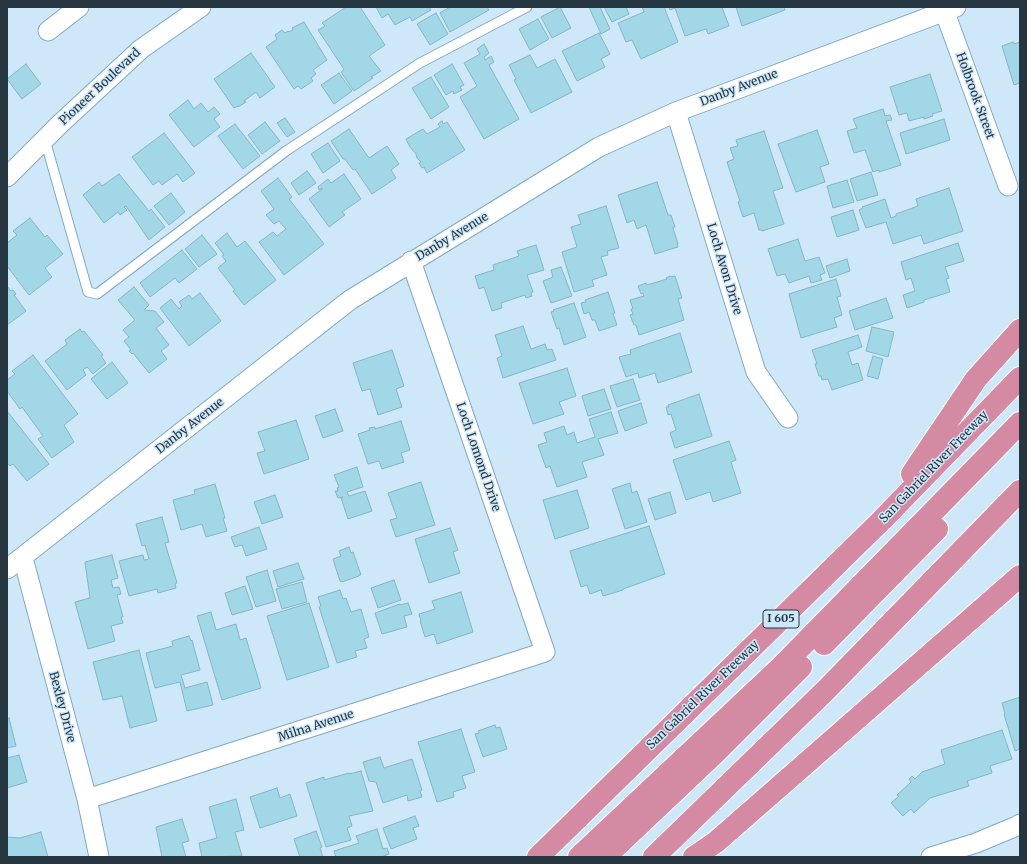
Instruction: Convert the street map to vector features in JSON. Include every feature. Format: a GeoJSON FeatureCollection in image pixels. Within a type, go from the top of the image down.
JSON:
{"type":"FeatureCollection","features":[{"type":"Feature","properties":{"kind":"highway"},"geometry":{"type":"LineString","coordinates":[[882,520],[976,380],[1020,330]]}},
{"type":"Feature","properties":{"kind":"highway","name":"San Gabriel River Freeway"},"geometry":{"type":"LineString","coordinates":[[538,857],[882,520],[1020,378]]}},
{"type":"Feature","properties":{"kind":"highway"},"geometry":{"type":"LineString","coordinates":[[578,857],[782,666],[1020,423]]}},
{"type":"Feature","properties":{"kind":"highway"},"geometry":{"type":"LineString","coordinates":[[605,857],[721,748],[1020,444]]}},
{"type":"Feature","properties":{"kind":"highway"},"geometry":{"type":"LineString","coordinates":[[654,857],[825,690],[1020,491]]}},
{"type":"Feature","properties":{"kind":"highway"},"geometry":{"type":"LineString","coordinates":[[694,857],[716,842],[1020,576]]}},
{"type":"Feature","properties":{"kind":"street"},"geometry":{"type":"LineString","coordinates":[[48,31],[79,7]]}},
{"type":"Feature","properties":{"kind":"street","name":"Pioneer Boulevard"},"geometry":{"type":"LineString","coordinates":[[7,177],[141,49],[201,7]]}},
{"type":"Feature","properties":{"kind":"street","name":"Danby Avenue"},"geometry":{"type":"LineString","coordinates":[[7,569],[23,558],[350,300],[598,147],[676,112],[948,8]]}},
{"type":"Feature","properties":{"kind":"street","name":"Holbrook Street"},"geometry":{"type":"LineString","coordinates":[[948,8],[1008,186]]}},
{"type":"Feature","properties":{"kind":"street","name":"Loch Avon Drive"},"geometry":{"type":"LineString","coordinates":[[676,112],[756,372],[788,418]]}},
{"type":"Feature","properties":{"kind":"street","name":"Loch Lomond Drive"},"geometry":{"type":"LineString","coordinates":[[412,261],[545,652]]}},
{"type":"Feature","properties":{"kind":"street","name":"Bexley Drive"},"geometry":{"type":"LineString","coordinates":[[23,558],[87,800],[99,857]]}},
{"type":"Feature","properties":{"kind":"street","name":"Milna Avenue"},"geometry":{"type":"LineString","coordinates":[[87,800],[545,652]]}},
{"type":"Feature","properties":{"kind":"street"},"geometry":{"type":"LineString","coordinates":[[931,857],[976,843],[1020,824]]}},
{"type":"Feature","properties":{"kind":"lane"},"geometry":{"type":"LineString","coordinates":[[44,140],[88,292],[97,294],[286,151],[420,63],[527,7]]}},
{"type":"Feature","properties":{"kind":"building"},"geometry":{"type":"Polygon","coordinates":[[[346,7],[360,7],[385,45],[369,56],[381,71],[354,91],[341,72],[344,69],[318,30],[325,26],[322,23],[346,7]]]}},
{"type":"Feature","properties":{"kind":"building"},"geometry":{"type":"Polygon","coordinates":[[[376,7],[429,7],[431,10],[412,21],[410,17],[395,25],[388,14],[382,18],[376,7]]]}},
{"type":"Feature","properties":{"kind":"building"},"geometry":{"type":"Polygon","coordinates":[[[450,7],[487,7],[489,10],[450,32],[440,13],[450,7]]]}},
{"type":"Feature","properties":{"kind":"building"},"geometry":{"type":"Polygon","coordinates":[[[560,7],[571,28],[552,38],[541,17],[560,7]]]}},
{"type":"Feature","properties":{"kind":"building"},"geometry":{"type":"Polygon","coordinates":[[[589,7],[600,7],[610,29],[601,34],[589,7]]]}},
{"type":"Feature","properties":{"kind":"building"},"geometry":{"type":"Polygon","coordinates":[[[604,7],[626,7],[629,14],[612,22],[604,7]]]}},
{"type":"Feature","properties":{"kind":"building"},"geometry":{"type":"Polygon","coordinates":[[[642,7],[664,7],[678,42],[641,59],[632,40],[626,42],[618,23],[644,12],[642,7]]]}},
{"type":"Feature","properties":{"kind":"building"},"geometry":{"type":"Polygon","coordinates":[[[669,7],[722,7],[729,26],[708,34],[706,29],[685,36],[675,8],[670,10],[669,7]]]}},
{"type":"Feature","properties":{"kind":"building"},"geometry":{"type":"Polygon","coordinates":[[[736,7],[784,7],[785,10],[742,26],[736,7]]]}},
{"type":"Feature","properties":{"kind":"building"},"geometry":{"type":"Polygon","coordinates":[[[436,13],[448,34],[430,45],[417,24],[436,13]]]}},
{"type":"Feature","properties":{"kind":"building"},"geometry":{"type":"Polygon","coordinates":[[[538,19],[549,39],[530,50],[519,29],[538,19]]]}},
{"type":"Feature","properties":{"kind":"building"},"geometry":{"type":"Polygon","coordinates":[[[304,22],[327,60],[313,70],[316,74],[311,78],[313,81],[301,89],[298,86],[294,89],[266,47],[277,39],[275,35],[282,30],[285,33],[288,31],[289,32],[293,30],[292,28],[304,22]]]}},
{"type":"Feature","properties":{"kind":"building"},"geometry":{"type":"Polygon","coordinates":[[[599,33],[610,54],[601,59],[605,67],[577,81],[562,51],[599,33]]]}},
{"type":"Feature","properties":{"kind":"building"},"geometry":{"type":"Polygon","coordinates":[[[1013,42],[1014,44],[1020,42],[1020,83],[1014,85],[1002,46],[1013,42]]]}},
{"type":"Feature","properties":{"kind":"building"},"geometry":{"type":"Polygon","coordinates":[[[484,44],[489,53],[484,57],[485,60],[491,56],[494,62],[489,65],[519,119],[484,139],[460,97],[477,86],[464,63],[480,54],[477,49],[484,44]]]}},
{"type":"Feature","properties":{"kind":"building"},"geometry":{"type":"Polygon","coordinates":[[[251,53],[275,87],[260,98],[256,92],[244,101],[246,102],[234,108],[214,79],[251,53]]]}},
{"type":"Feature","properties":{"kind":"building"},"geometry":{"type":"Polygon","coordinates":[[[530,55],[537,68],[555,59],[572,92],[531,113],[514,80],[516,79],[509,65],[530,55]]]}},
{"type":"Feature","properties":{"kind":"building"},"geometry":{"type":"Polygon","coordinates":[[[26,64],[41,84],[22,99],[7,79],[26,64]]]}},
{"type":"Feature","properties":{"kind":"building"},"geometry":{"type":"Polygon","coordinates":[[[452,64],[464,85],[460,87],[462,90],[454,94],[453,91],[446,95],[434,75],[452,64]]]}},
{"type":"Feature","properties":{"kind":"building"},"geometry":{"type":"Polygon","coordinates":[[[339,73],[352,91],[334,104],[321,85],[339,73]]]}},
{"type":"Feature","properties":{"kind":"building"},"geometry":{"type":"Polygon","coordinates":[[[930,74],[942,111],[932,114],[933,116],[924,119],[924,117],[909,121],[907,113],[899,115],[890,87],[930,74]]]}},
{"type":"Feature","properties":{"kind":"building"},"geometry":{"type":"Polygon","coordinates":[[[431,77],[449,107],[431,119],[412,88],[431,77]]]}},
{"type":"Feature","properties":{"kind":"building"},"geometry":{"type":"Polygon","coordinates":[[[188,100],[194,109],[201,103],[208,112],[214,107],[220,114],[214,119],[220,127],[194,147],[169,115],[188,100]]]}},
{"type":"Feature","properties":{"kind":"building"},"geometry":{"type":"Polygon","coordinates":[[[883,109],[885,116],[890,115],[892,120],[886,121],[901,165],[879,172],[879,170],[873,172],[865,150],[854,153],[847,131],[857,128],[853,119],[883,109]]]}},
{"type":"Feature","properties":{"kind":"building"},"geometry":{"type":"Polygon","coordinates":[[[285,118],[295,132],[287,137],[277,123],[285,118]]]}},
{"type":"Feature","properties":{"kind":"building"},"geometry":{"type":"Polygon","coordinates":[[[944,119],[950,140],[906,154],[900,133],[944,119]]]}},
{"type":"Feature","properties":{"kind":"building"},"geometry":{"type":"Polygon","coordinates":[[[442,121],[443,124],[447,122],[465,150],[427,173],[424,167],[422,168],[419,163],[421,162],[406,139],[423,129],[427,134],[440,127],[438,124],[442,121]]]}},
{"type":"Feature","properties":{"kind":"building"},"geometry":{"type":"Polygon","coordinates":[[[265,122],[280,141],[262,154],[248,135],[265,122]]]}},
{"type":"Feature","properties":{"kind":"building"},"geometry":{"type":"Polygon","coordinates":[[[235,124],[260,156],[243,169],[218,136],[235,124]]]}},
{"type":"Feature","properties":{"kind":"building"},"geometry":{"type":"Polygon","coordinates":[[[349,129],[369,158],[387,146],[399,164],[391,170],[396,178],[372,194],[355,169],[353,170],[345,159],[343,159],[331,141],[349,129]]]}},
{"type":"Feature","properties":{"kind":"building"},"geometry":{"type":"Polygon","coordinates":[[[817,130],[829,164],[820,167],[825,182],[796,192],[778,144],[817,130]]]}},
{"type":"Feature","properties":{"kind":"building"},"geometry":{"type":"Polygon","coordinates":[[[764,131],[783,188],[773,191],[784,224],[762,231],[759,230],[754,213],[743,217],[738,202],[740,201],[727,162],[734,159],[730,148],[738,146],[736,140],[764,131]]]}},
{"type":"Feature","properties":{"kind":"building"},"geometry":{"type":"Polygon","coordinates":[[[164,133],[195,173],[183,182],[177,174],[162,185],[159,181],[153,185],[132,157],[164,133]]]}},
{"type":"Feature","properties":{"kind":"building"},"geometry":{"type":"Polygon","coordinates":[[[328,143],[340,161],[323,173],[311,154],[328,143]]]}},
{"type":"Feature","properties":{"kind":"building"},"geometry":{"type":"Polygon","coordinates":[[[307,171],[316,183],[299,195],[291,183],[307,171]]]}},
{"type":"Feature","properties":{"kind":"building"},"geometry":{"type":"Polygon","coordinates":[[[871,172],[878,195],[857,201],[850,179],[871,172]]]}},
{"type":"Feature","properties":{"kind":"building"},"geometry":{"type":"Polygon","coordinates":[[[119,174],[149,211],[151,209],[165,227],[149,240],[126,206],[124,207],[127,210],[120,215],[118,212],[104,223],[83,195],[99,182],[102,186],[119,174]]]}},
{"type":"Feature","properties":{"kind":"building"},"geometry":{"type":"Polygon","coordinates":[[[344,174],[361,199],[342,212],[345,215],[329,227],[309,199],[322,189],[319,190],[318,187],[328,179],[331,183],[344,174]]]}},
{"type":"Feature","properties":{"kind":"building"},"geometry":{"type":"Polygon","coordinates":[[[278,178],[292,197],[289,199],[324,244],[284,275],[259,242],[273,232],[277,236],[286,229],[279,221],[274,224],[266,215],[274,209],[261,191],[278,178]]]}},
{"type":"Feature","properties":{"kind":"building"},"geometry":{"type":"Polygon","coordinates":[[[847,180],[854,202],[833,208],[827,186],[847,180]]]}},
{"type":"Feature","properties":{"kind":"building"},"geometry":{"type":"Polygon","coordinates":[[[657,182],[668,215],[671,215],[675,227],[673,228],[678,247],[655,254],[646,225],[637,229],[634,220],[627,223],[618,195],[657,182]]]}},
{"type":"Feature","properties":{"kind":"building"},"geometry":{"type":"Polygon","coordinates":[[[949,188],[963,231],[924,244],[921,235],[893,244],[886,222],[866,228],[859,210],[863,208],[862,207],[885,199],[891,218],[896,216],[896,214],[918,206],[916,199],[949,188]]]}},
{"type":"Feature","properties":{"kind":"building"},"geometry":{"type":"Polygon","coordinates":[[[171,193],[185,212],[169,225],[154,206],[171,193]]]}},
{"type":"Feature","properties":{"kind":"building"},"geometry":{"type":"Polygon","coordinates":[[[606,206],[619,248],[607,251],[608,255],[601,257],[607,275],[592,280],[594,286],[574,292],[562,252],[577,247],[571,227],[581,224],[578,215],[606,206]]]}},
{"type":"Feature","properties":{"kind":"building"},"geometry":{"type":"Polygon","coordinates":[[[853,210],[859,230],[837,237],[831,217],[853,210]]]}},
{"type":"Feature","properties":{"kind":"building"},"geometry":{"type":"Polygon","coordinates":[[[30,218],[45,237],[47,235],[63,254],[45,268],[52,277],[29,295],[7,266],[7,243],[17,235],[13,231],[30,218]]]}},
{"type":"Feature","properties":{"kind":"building"},"geometry":{"type":"Polygon","coordinates":[[[227,233],[237,247],[245,241],[276,280],[244,305],[233,291],[235,290],[218,268],[226,261],[222,256],[224,255],[215,243],[227,233]]]}},
{"type":"Feature","properties":{"kind":"building"},"geometry":{"type":"Polygon","coordinates":[[[202,235],[217,254],[199,267],[185,249],[202,235]]]}},
{"type":"Feature","properties":{"kind":"building"},"geometry":{"type":"Polygon","coordinates":[[[798,239],[805,261],[819,257],[825,273],[820,275],[822,280],[811,283],[809,276],[789,283],[785,274],[777,276],[768,249],[798,239]]]}},
{"type":"Feature","properties":{"kind":"building"},"geometry":{"type":"Polygon","coordinates":[[[958,243],[964,261],[945,267],[949,278],[946,279],[950,292],[924,300],[924,302],[907,308],[903,295],[915,291],[911,278],[906,280],[901,262],[958,243]]]}},
{"type":"Feature","properties":{"kind":"building"},"geometry":{"type":"Polygon","coordinates":[[[536,245],[544,270],[527,275],[533,292],[531,293],[532,296],[526,298],[525,295],[501,303],[502,308],[492,311],[484,287],[479,289],[475,276],[494,270],[493,265],[519,256],[517,251],[536,245]]]}},
{"type":"Feature","properties":{"kind":"building"},"geometry":{"type":"Polygon","coordinates":[[[182,250],[197,269],[179,283],[175,278],[150,297],[140,283],[182,250]]]}},
{"type":"Feature","properties":{"kind":"building"},"geometry":{"type":"Polygon","coordinates":[[[847,259],[850,271],[830,278],[826,266],[847,259]]]}},
{"type":"Feature","properties":{"kind":"building"},"geometry":{"type":"Polygon","coordinates":[[[561,267],[572,296],[551,303],[543,281],[553,277],[551,270],[561,267]]]}},
{"type":"Feature","properties":{"kind":"building"},"geometry":{"type":"Polygon","coordinates":[[[675,276],[682,298],[678,299],[684,320],[639,335],[636,325],[634,325],[630,315],[633,314],[631,309],[633,309],[630,300],[644,296],[643,293],[641,294],[638,286],[667,279],[666,278],[675,276]]]}},
{"type":"Feature","properties":{"kind":"building"},"geometry":{"type":"Polygon","coordinates":[[[836,279],[841,296],[837,297],[842,315],[834,318],[837,327],[801,338],[789,294],[836,279]]]}},
{"type":"Feature","properties":{"kind":"building"},"geometry":{"type":"Polygon","coordinates":[[[7,286],[11,291],[13,290],[16,294],[14,295],[26,311],[7,325],[7,286]]]}},
{"type":"Feature","properties":{"kind":"building"},"geometry":{"type":"Polygon","coordinates":[[[134,287],[149,305],[144,310],[155,311],[164,322],[156,328],[169,345],[161,351],[167,359],[149,373],[133,353],[132,354],[129,351],[131,350],[124,341],[129,337],[123,330],[135,320],[118,300],[134,287]]]}},
{"type":"Feature","properties":{"kind":"building"},"geometry":{"type":"Polygon","coordinates":[[[608,292],[615,313],[613,314],[617,325],[599,331],[595,320],[592,320],[589,312],[584,314],[581,303],[586,302],[585,300],[608,292]]]}},
{"type":"Feature","properties":{"kind":"building"},"geometry":{"type":"Polygon","coordinates":[[[200,293],[221,321],[189,346],[160,308],[171,299],[179,309],[182,306],[179,302],[189,295],[192,299],[200,293]]]}},
{"type":"Feature","properties":{"kind":"building"},"geometry":{"type":"Polygon","coordinates":[[[886,298],[893,318],[855,330],[849,311],[886,298]]]}},
{"type":"Feature","properties":{"kind":"building"},"geometry":{"type":"Polygon","coordinates":[[[574,303],[586,337],[564,345],[559,328],[557,329],[551,312],[574,303]]]}},
{"type":"Feature","properties":{"kind":"building"},"geometry":{"type":"Polygon","coordinates":[[[523,326],[531,349],[545,344],[547,350],[552,349],[556,360],[503,378],[497,358],[502,356],[495,335],[523,326]]]}},
{"type":"Feature","properties":{"kind":"building"},"geometry":{"type":"Polygon","coordinates":[[[872,327],[894,332],[888,357],[866,351],[872,327]]]}},
{"type":"Feature","properties":{"kind":"building"},"geometry":{"type":"Polygon","coordinates":[[[80,329],[82,332],[84,331],[103,355],[101,356],[106,363],[93,374],[87,367],[83,370],[86,375],[67,390],[45,361],[67,344],[65,340],[80,329]]]}},
{"type":"Feature","properties":{"kind":"building"},"geometry":{"type":"Polygon","coordinates":[[[680,333],[692,372],[658,383],[655,373],[639,378],[638,373],[626,377],[619,357],[631,354],[630,350],[680,333]]]}},
{"type":"Feature","properties":{"kind":"building"},"geometry":{"type":"Polygon","coordinates":[[[858,335],[862,347],[848,352],[852,365],[858,363],[863,380],[832,390],[828,379],[822,380],[821,376],[819,376],[812,350],[858,335]]]}},
{"type":"Feature","properties":{"kind":"building"},"geometry":{"type":"Polygon","coordinates":[[[392,350],[404,386],[396,389],[402,407],[378,415],[370,389],[362,391],[353,363],[392,350]]]}},
{"type":"Feature","properties":{"kind":"building"},"geometry":{"type":"Polygon","coordinates":[[[33,355],[78,414],[64,425],[74,442],[52,458],[38,439],[43,436],[22,407],[20,409],[7,391],[7,380],[15,374],[12,371],[33,355]]]}},
{"type":"Feature","properties":{"kind":"building"},"geometry":{"type":"Polygon","coordinates":[[[873,356],[883,359],[878,379],[867,376],[873,356]]]}},
{"type":"Feature","properties":{"kind":"building"},"geometry":{"type":"Polygon","coordinates":[[[112,362],[128,383],[107,399],[91,379],[112,362]]]}},
{"type":"Feature","properties":{"kind":"building"},"geometry":{"type":"Polygon","coordinates":[[[567,368],[576,396],[559,402],[564,414],[533,424],[519,383],[567,368]]]}},
{"type":"Feature","properties":{"kind":"building"},"geometry":{"type":"Polygon","coordinates":[[[633,379],[640,400],[617,407],[610,386],[633,379]]]}},
{"type":"Feature","properties":{"kind":"building"},"geometry":{"type":"Polygon","coordinates":[[[604,389],[611,409],[588,416],[582,396],[604,389]]]}},
{"type":"Feature","properties":{"kind":"building"},"geometry":{"type":"Polygon","coordinates":[[[699,394],[712,436],[675,448],[670,433],[676,430],[671,414],[668,415],[666,407],[699,394]]]}},
{"type":"Feature","properties":{"kind":"building"},"geometry":{"type":"Polygon","coordinates":[[[641,403],[647,423],[625,431],[618,411],[641,403]]]}},
{"type":"Feature","properties":{"kind":"building"},"geometry":{"type":"Polygon","coordinates":[[[335,409],[343,431],[323,438],[315,416],[335,409]]]}},
{"type":"Feature","properties":{"kind":"building"},"geometry":{"type":"Polygon","coordinates":[[[7,411],[49,464],[27,481],[13,464],[10,466],[7,463],[7,411]]]}},
{"type":"Feature","properties":{"kind":"building"},"geometry":{"type":"Polygon","coordinates":[[[611,412],[618,433],[598,439],[604,455],[582,462],[587,477],[557,487],[550,466],[546,468],[538,445],[547,442],[544,433],[564,426],[567,435],[574,432],[577,443],[595,437],[589,419],[611,412]]]}},
{"type":"Feature","properties":{"kind":"building"},"geometry":{"type":"Polygon","coordinates":[[[296,420],[309,459],[264,474],[257,453],[265,451],[258,432],[296,420]]]}},
{"type":"Feature","properties":{"kind":"building"},"geometry":{"type":"Polygon","coordinates":[[[401,421],[410,450],[401,453],[404,462],[382,469],[379,461],[368,464],[358,434],[370,430],[369,428],[375,427],[375,429],[401,421]]]}},
{"type":"Feature","properties":{"kind":"building"},"geometry":{"type":"Polygon","coordinates":[[[729,441],[736,460],[731,462],[741,493],[713,502],[710,492],[686,500],[673,460],[729,441]]]}},
{"type":"Feature","properties":{"kind":"building"},"geometry":{"type":"Polygon","coordinates":[[[357,467],[363,487],[347,492],[349,496],[365,491],[372,511],[348,519],[341,498],[343,497],[338,498],[335,491],[338,491],[337,488],[339,487],[334,475],[357,467]]]}},
{"type":"Feature","properties":{"kind":"building"},"geometry":{"type":"Polygon","coordinates":[[[421,482],[435,525],[396,537],[390,520],[397,518],[388,493],[421,482]]]}},
{"type":"Feature","properties":{"kind":"building"},"geometry":{"type":"Polygon","coordinates":[[[630,483],[632,493],[637,491],[647,522],[625,529],[612,489],[630,483]]]}},
{"type":"Feature","properties":{"kind":"building"},"geometry":{"type":"Polygon","coordinates":[[[215,484],[225,518],[223,518],[227,531],[206,537],[202,524],[181,530],[173,500],[195,494],[194,490],[215,484]]]}},
{"type":"Feature","properties":{"kind":"building"},"geometry":{"type":"Polygon","coordinates":[[[577,490],[589,528],[555,539],[543,500],[577,490]]]}},
{"type":"Feature","properties":{"kind":"building"},"geometry":{"type":"Polygon","coordinates":[[[670,492],[676,513],[655,520],[648,499],[670,492]]]}},
{"type":"Feature","properties":{"kind":"building"},"geometry":{"type":"Polygon","coordinates":[[[275,495],[283,517],[262,524],[254,502],[275,495]]]}},
{"type":"Feature","properties":{"kind":"building"},"geometry":{"type":"Polygon","coordinates":[[[162,517],[169,542],[165,543],[177,583],[175,584],[176,588],[158,593],[157,589],[129,596],[119,561],[143,555],[144,560],[149,559],[145,545],[142,546],[136,524],[162,517]]]}},
{"type":"Feature","properties":{"kind":"building"},"geometry":{"type":"Polygon","coordinates":[[[649,526],[665,574],[603,596],[601,590],[590,594],[587,585],[581,587],[570,551],[649,526]]]}},
{"type":"Feature","properties":{"kind":"building"},"geometry":{"type":"Polygon","coordinates":[[[259,527],[267,549],[246,556],[242,545],[235,547],[231,537],[259,527]]]}},
{"type":"Feature","properties":{"kind":"building"},"geometry":{"type":"Polygon","coordinates":[[[450,528],[458,550],[453,552],[460,573],[429,583],[415,539],[450,528]]]}},
{"type":"Feature","properties":{"kind":"building"},"geometry":{"type":"Polygon","coordinates":[[[349,547],[351,553],[353,552],[361,575],[342,582],[340,581],[333,559],[341,556],[339,551],[349,547]]]}},
{"type":"Feature","properties":{"kind":"building"},"geometry":{"type":"Polygon","coordinates":[[[112,555],[118,578],[111,580],[113,588],[119,587],[121,594],[117,595],[123,617],[121,617],[123,623],[111,626],[115,641],[88,649],[75,602],[90,598],[85,562],[112,555]]]}},
{"type":"Feature","properties":{"kind":"building"},"geometry":{"type":"Polygon","coordinates":[[[298,563],[304,579],[278,587],[273,571],[298,563]]]}},
{"type":"Feature","properties":{"kind":"building"},"geometry":{"type":"Polygon","coordinates":[[[267,570],[276,601],[256,607],[246,577],[267,570]]]}},
{"type":"Feature","properties":{"kind":"building"},"geometry":{"type":"Polygon","coordinates":[[[394,580],[401,600],[378,608],[371,588],[394,580]]]}},
{"type":"Feature","properties":{"kind":"building"},"geometry":{"type":"Polygon","coordinates":[[[302,582],[307,602],[282,609],[276,589],[302,582]]]}},
{"type":"Feature","properties":{"kind":"building"},"geometry":{"type":"Polygon","coordinates":[[[245,586],[253,609],[232,615],[225,593],[245,586]]]}},
{"type":"Feature","properties":{"kind":"building"},"geometry":{"type":"Polygon","coordinates":[[[340,590],[343,599],[346,598],[351,612],[361,609],[369,637],[364,639],[367,648],[355,651],[357,657],[337,663],[319,607],[321,606],[318,597],[340,590]]]}},
{"type":"Feature","properties":{"kind":"building"},"geometry":{"type":"Polygon","coordinates":[[[461,592],[473,632],[437,644],[434,634],[425,637],[419,614],[435,609],[432,601],[461,592]]]}},
{"type":"Feature","properties":{"kind":"building"},"geometry":{"type":"Polygon","coordinates":[[[309,603],[329,667],[287,680],[267,616],[309,603]]]}},
{"type":"Feature","properties":{"kind":"building"},"geometry":{"type":"Polygon","coordinates":[[[408,603],[412,614],[404,616],[407,627],[382,634],[375,613],[400,604],[408,603]]]}},
{"type":"Feature","properties":{"kind":"building"},"geometry":{"type":"Polygon","coordinates":[[[211,612],[216,630],[236,624],[240,640],[246,638],[261,688],[222,700],[197,616],[211,612]]]}},
{"type":"Feature","properties":{"kind":"building"},"geometry":{"type":"Polygon","coordinates":[[[189,636],[191,641],[192,640],[200,670],[181,675],[185,688],[207,682],[213,705],[187,711],[180,682],[155,688],[146,653],[173,646],[172,641],[189,636]]]}},
{"type":"Feature","properties":{"kind":"building"},"geometry":{"type":"Polygon","coordinates":[[[139,650],[157,721],[130,728],[122,696],[103,700],[93,662],[139,650]]]}},
{"type":"Feature","properties":{"kind":"building"},"geometry":{"type":"Polygon","coordinates":[[[1020,697],[1020,749],[1015,751],[1002,703],[1020,697]]]}},
{"type":"Feature","properties":{"kind":"building"},"geometry":{"type":"Polygon","coordinates":[[[9,718],[16,746],[7,748],[7,719],[9,718]]]}},
{"type":"Feature","properties":{"kind":"building"},"geometry":{"type":"Polygon","coordinates":[[[495,725],[496,728],[500,727],[507,749],[483,757],[475,734],[479,733],[478,731],[495,725]]]}},
{"type":"Feature","properties":{"kind":"building"},"geometry":{"type":"Polygon","coordinates":[[[461,729],[475,772],[462,776],[466,788],[453,792],[454,797],[437,802],[418,742],[461,729]]]}},
{"type":"Feature","properties":{"kind":"building"},"geometry":{"type":"Polygon","coordinates":[[[1002,730],[1012,759],[990,766],[992,773],[967,781],[969,786],[930,798],[914,813],[911,809],[903,816],[891,803],[911,782],[909,779],[912,776],[915,779],[922,772],[945,764],[941,750],[1002,730]]]}},
{"type":"Feature","properties":{"kind":"building"},"geometry":{"type":"Polygon","coordinates":[[[19,755],[27,782],[7,788],[7,758],[19,755]]]}},
{"type":"Feature","properties":{"kind":"building"},"geometry":{"type":"Polygon","coordinates":[[[380,757],[384,768],[412,759],[422,790],[420,791],[422,797],[408,801],[407,795],[383,803],[376,782],[369,781],[363,762],[380,757]]]}},
{"type":"Feature","properties":{"kind":"building"},"geometry":{"type":"Polygon","coordinates":[[[361,771],[373,811],[349,816],[352,826],[347,828],[351,840],[326,847],[306,783],[324,777],[324,780],[361,771]]]}},
{"type":"Feature","properties":{"kind":"building"},"geometry":{"type":"Polygon","coordinates":[[[277,788],[280,798],[290,794],[297,816],[260,828],[250,797],[277,788]]]}},
{"type":"Feature","properties":{"kind":"building"},"geometry":{"type":"Polygon","coordinates":[[[236,799],[244,830],[235,832],[242,856],[202,857],[199,843],[217,838],[209,807],[236,799]]]}},
{"type":"Feature","properties":{"kind":"building"},"geometry":{"type":"Polygon","coordinates":[[[415,816],[419,826],[413,828],[417,839],[391,849],[383,828],[415,816]]]}},
{"type":"Feature","properties":{"kind":"building"},"geometry":{"type":"Polygon","coordinates":[[[182,819],[189,841],[182,843],[186,857],[162,857],[156,827],[182,819]]]}},
{"type":"Feature","properties":{"kind":"building"},"geometry":{"type":"Polygon","coordinates":[[[377,829],[383,849],[387,848],[389,854],[381,857],[336,857],[334,851],[359,843],[356,836],[377,829]]]}},
{"type":"Feature","properties":{"kind":"building"},"geometry":{"type":"Polygon","coordinates":[[[316,831],[322,847],[320,848],[323,857],[300,857],[294,839],[316,831]]]}},
{"type":"Feature","properties":{"kind":"building"},"geometry":{"type":"Polygon","coordinates":[[[41,832],[48,857],[7,857],[7,837],[20,838],[41,832]]]}}]}
